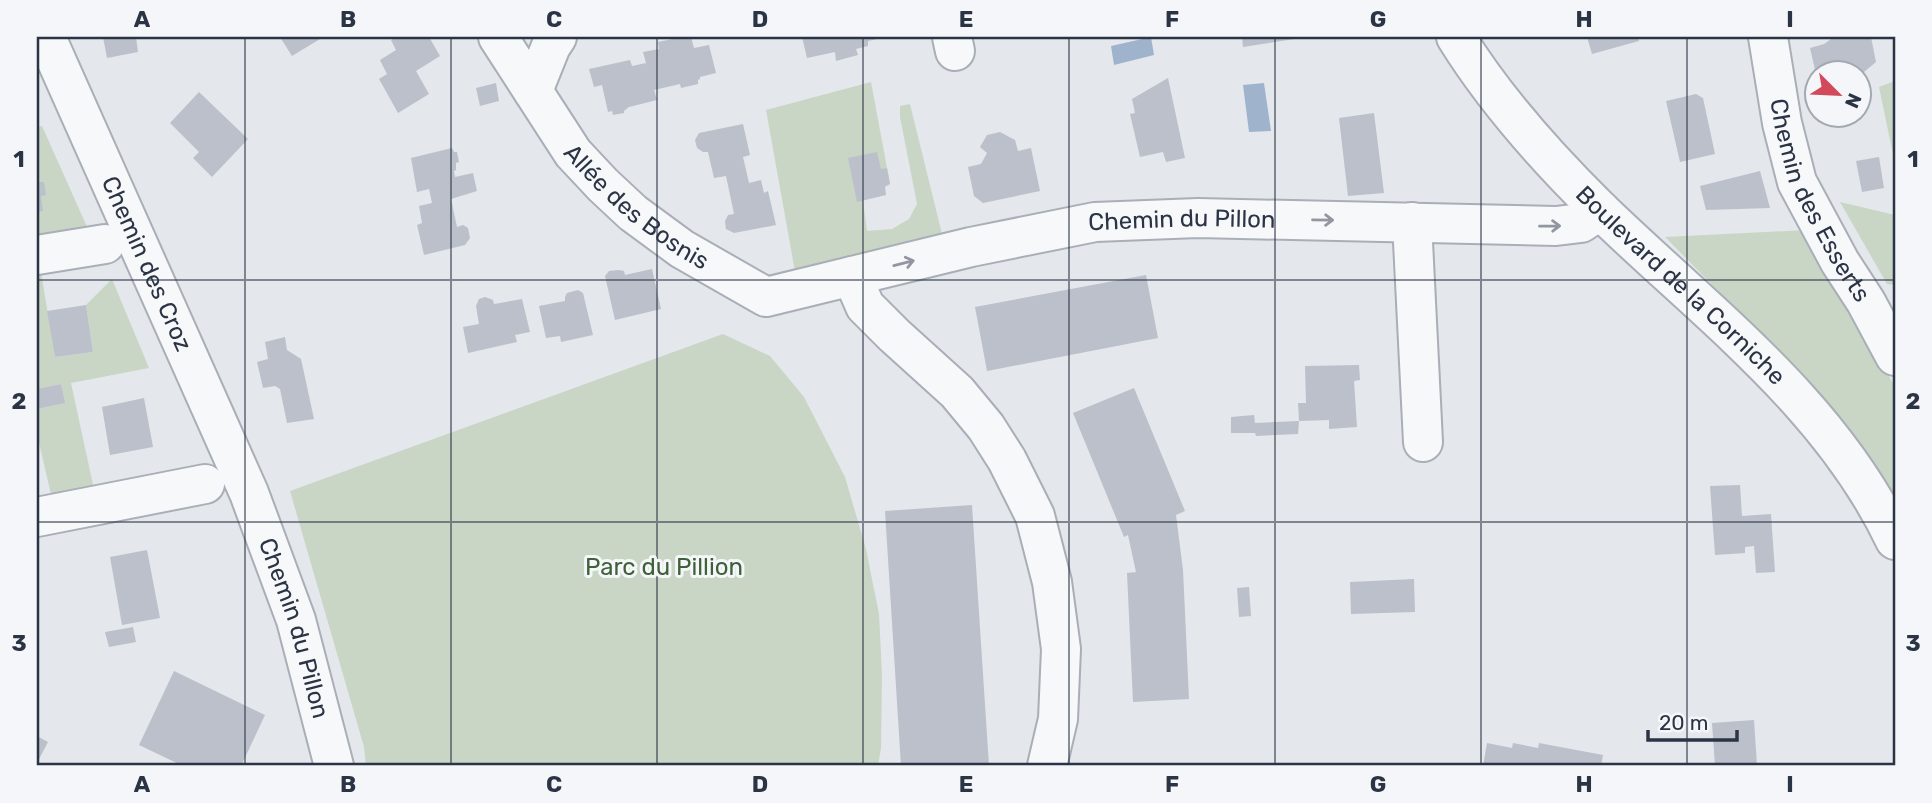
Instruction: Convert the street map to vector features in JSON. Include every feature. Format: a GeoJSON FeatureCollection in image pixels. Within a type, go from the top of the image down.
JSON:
{"type":"FeatureCollection","features":[{"type":"Feature","properties":{"kind":"street","name":"Chemin des Croz"},"geometry":{"type":"LineString","coordinates":[[46,37],[249,492]]}},
{"type":"Feature","properties":{"kind":"street","name":"Allée des Bosnis"},"geometry":{"type":"LineString","coordinates":[[498,37],[573,153],[603,185],[633,213],[682,249],[766,297]]}},
{"type":"Feature","properties":{"kind":"street"},"geometry":{"type":"LineString","coordinates":[[533,91],[557,37]]}},
{"type":"Feature","properties":{"kind":"street","name":"Boulevard de la Corniche"},"geometry":{"type":"LineString","coordinates":[[1457,37],[1496,94],[1573,184],[1709,310],[1809,410],[1865,486],[1895,540]]}},
{"type":"Feature","properties":{"kind":"street","name":"Chemin des Esserts"},"geometry":{"type":"LineString","coordinates":[[1768,37],[1782,123],[1797,182],[1895,356]]}},
{"type":"Feature","properties":{"kind":"street","name":"Chemin du Pillon"},"geometry":{"type":"LineString","coordinates":[[766,297],[971,247],[1095,222],[1198,218],[1556,226],[1581,223],[1600,210]]}},
{"type":"Feature","properties":{"kind":"street"},"geometry":{"type":"LineString","coordinates":[[1412,222],[1423,442]]}},
{"type":"Feature","properties":{"kind":"street"},"geometry":{"type":"LineString","coordinates":[[37,255],[105,244]]}},
{"type":"Feature","properties":{"kind":"street"},"geometry":{"type":"LineString","coordinates":[[852,276],[865,306],[957,392],[986,426],[1007,460],[1035,516],[1052,582],[1061,649],[1058,719],[1047,766]]}},
{"type":"Feature","properties":{"kind":"street"},"geometry":{"type":"LineString","coordinates":[[37,517],[205,484]]}},
{"type":"Feature","properties":{"kind":"street","name":"Chemin du Pillon"},"geometry":{"type":"LineString","coordinates":[[249,492],[296,620],[334,766]]}},
{"type":"Feature","properties":{"kind":"green space"},"geometry":{"type":"Polygon","coordinates":[[[1895,81],[1895,164],[1879,87],[1895,81]]]}},
{"type":"Feature","properties":{"kind":"green space"},"geometry":{"type":"Polygon","coordinates":[[[871,82],[890,184],[863,201],[867,231],[892,229],[909,219],[917,204],[900,117],[900,106],[910,104],[942,234],[796,277],[766,110],[871,82]]]}},
{"type":"Feature","properties":{"kind":"green space"},"geometry":{"type":"Polygon","coordinates":[[[42,126],[92,238],[37,246],[37,127],[42,126]]]}},
{"type":"Feature","properties":{"kind":"green space"},"geometry":{"type":"Polygon","coordinates":[[[1840,202],[1895,215],[1895,285],[1887,284],[1840,202]]]}},
{"type":"Feature","properties":{"kind":"green space"},"geometry":{"type":"Polygon","coordinates":[[[1807,230],[1895,387],[1895,501],[1804,378],[1665,237],[1807,230]]]}},
{"type":"Feature","properties":{"kind":"green space"},"geometry":{"type":"Polygon","coordinates":[[[40,266],[55,357],[93,352],[86,305],[112,279],[149,368],[71,383],[95,494],[53,503],[37,434],[37,409],[64,403],[61,384],[38,389],[37,267],[40,266]]]}},
{"type":"Feature","properties":{"kind":"green space","name":"Parc du Pillion"},"geometry":{"type":"Polygon","coordinates":[[[723,334],[770,356],[804,397],[845,477],[866,549],[879,614],[882,675],[881,748],[878,766],[366,766],[364,747],[290,491],[723,334]]]}},
{"type":"Feature","properties":{"kind":"water"},"geometry":{"type":"Polygon","coordinates":[[[1151,37],[1154,55],[1114,65],[1111,46],[1151,37]]]}},
{"type":"Feature","properties":{"kind":"water"},"geometry":{"type":"Polygon","coordinates":[[[1264,83],[1271,131],[1249,132],[1243,85],[1264,83]]]}},
{"type":"Feature","properties":{"kind":"building"},"geometry":{"type":"Polygon","coordinates":[[[103,37],[136,37],[138,52],[107,58],[103,37]]]}},
{"type":"Feature","properties":{"kind":"building"},"geometry":{"type":"Polygon","coordinates":[[[280,37],[319,37],[320,39],[292,56],[280,37]]]}},
{"type":"Feature","properties":{"kind":"building"},"geometry":{"type":"Polygon","coordinates":[[[397,37],[429,37],[440,56],[416,71],[429,94],[398,113],[379,79],[387,74],[380,60],[396,50],[391,40],[397,37]]]}},
{"type":"Feature","properties":{"kind":"building"},"geometry":{"type":"Polygon","coordinates":[[[691,37],[694,48],[709,45],[716,73],[700,77],[698,84],[681,88],[680,84],[654,90],[657,100],[629,107],[624,113],[613,115],[612,111],[608,112],[602,85],[594,87],[589,69],[630,60],[632,66],[646,63],[643,52],[659,49],[658,42],[691,37]]]}},
{"type":"Feature","properties":{"kind":"building"},"geometry":{"type":"Polygon","coordinates":[[[802,37],[882,38],[868,41],[868,46],[856,49],[858,55],[836,61],[835,52],[807,58],[802,37]]]}},
{"type":"Feature","properties":{"kind":"building"},"geometry":{"type":"Polygon","coordinates":[[[1242,37],[1301,37],[1301,38],[1243,47],[1242,37]]]}},
{"type":"Feature","properties":{"kind":"building"},"geometry":{"type":"Polygon","coordinates":[[[1587,37],[1638,37],[1639,41],[1592,54],[1587,37]]]}},
{"type":"Feature","properties":{"kind":"building"},"geometry":{"type":"Polygon","coordinates":[[[1834,37],[1871,37],[1876,62],[1872,65],[1872,60],[1813,60],[1810,48],[1824,44],[1834,37]]]}},
{"type":"Feature","properties":{"kind":"building"},"geometry":{"type":"Polygon","coordinates":[[[1168,78],[1185,158],[1166,162],[1163,152],[1140,157],[1130,114],[1135,113],[1132,99],[1168,78]]]}},
{"type":"Feature","properties":{"kind":"building"},"geometry":{"type":"Polygon","coordinates":[[[496,83],[499,101],[480,106],[476,88],[496,83]]]}},
{"type":"Feature","properties":{"kind":"building"},"geometry":{"type":"Polygon","coordinates":[[[199,92],[248,139],[212,177],[193,158],[199,152],[170,123],[199,92]]]}},
{"type":"Feature","properties":{"kind":"building"},"geometry":{"type":"Polygon","coordinates":[[[1696,94],[1703,98],[1715,154],[1680,162],[1666,101],[1696,94]]]}},
{"type":"Feature","properties":{"kind":"building"},"geometry":{"type":"Polygon","coordinates":[[[1374,113],[1384,193],[1348,196],[1339,118],[1374,113]]]}},
{"type":"Feature","properties":{"kind":"building"},"geometry":{"type":"Polygon","coordinates":[[[743,124],[750,155],[743,157],[749,183],[761,180],[764,193],[768,191],[776,225],[734,233],[726,229],[725,221],[728,215],[734,214],[726,176],[714,178],[708,152],[697,148],[695,140],[699,133],[743,124]]]}},
{"type":"Feature","properties":{"kind":"building"},"geometry":{"type":"Polygon","coordinates":[[[1000,132],[1015,140],[1018,151],[1031,148],[1040,191],[983,203],[974,196],[968,167],[981,164],[987,153],[980,147],[987,135],[1000,132]]]}},
{"type":"Feature","properties":{"kind":"building"},"geometry":{"type":"Polygon","coordinates":[[[452,148],[457,152],[459,162],[456,163],[455,177],[473,173],[477,191],[451,199],[457,227],[463,225],[468,228],[470,238],[465,245],[424,255],[417,225],[422,223],[419,206],[432,203],[429,189],[417,192],[411,158],[452,148]]]}},
{"type":"Feature","properties":{"kind":"building"},"geometry":{"type":"Polygon","coordinates":[[[877,152],[881,169],[887,168],[890,184],[885,186],[886,195],[857,202],[848,158],[877,152]]]}},
{"type":"Feature","properties":{"kind":"building"},"geometry":{"type":"Polygon","coordinates":[[[1879,157],[1884,188],[1862,192],[1856,161],[1879,157]]]}},
{"type":"Feature","properties":{"kind":"building"},"geometry":{"type":"Polygon","coordinates":[[[1760,171],[1770,208],[1706,210],[1700,186],[1760,171]]]}},
{"type":"Feature","properties":{"kind":"building"},"geometry":{"type":"Polygon","coordinates":[[[37,182],[44,182],[46,195],[41,196],[43,211],[37,212],[37,182]]]}},
{"type":"Feature","properties":{"kind":"building"},"geometry":{"type":"Polygon","coordinates":[[[652,269],[661,309],[615,320],[605,276],[609,271],[624,271],[625,275],[652,269]]]}},
{"type":"Feature","properties":{"kind":"building"},"geometry":{"type":"Polygon","coordinates":[[[1146,275],[1158,338],[987,371],[975,307],[1146,275]]]}},
{"type":"Feature","properties":{"kind":"building"},"geometry":{"type":"Polygon","coordinates":[[[578,290],[583,293],[593,335],[561,342],[560,336],[546,338],[539,306],[565,301],[567,293],[578,290]]]}},
{"type":"Feature","properties":{"kind":"building"},"geometry":{"type":"Polygon","coordinates":[[[485,297],[493,300],[494,304],[522,299],[530,332],[515,335],[517,342],[468,353],[463,327],[479,324],[476,306],[479,299],[485,297]]]}},
{"type":"Feature","properties":{"kind":"building"},"geometry":{"type":"Polygon","coordinates":[[[86,305],[93,352],[55,357],[47,311],[86,305]]]}},
{"type":"Feature","properties":{"kind":"building"},"geometry":{"type":"Polygon","coordinates":[[[285,337],[287,350],[301,359],[314,419],[287,423],[280,389],[275,386],[263,388],[257,362],[268,359],[265,342],[285,337]]]}},
{"type":"Feature","properties":{"kind":"building"},"geometry":{"type":"Polygon","coordinates":[[[1359,365],[1360,380],[1354,381],[1357,427],[1329,429],[1329,420],[1299,421],[1298,403],[1306,403],[1305,366],[1359,365]]]}},
{"type":"Feature","properties":{"kind":"building"},"geometry":{"type":"Polygon","coordinates":[[[61,384],[65,403],[37,409],[37,389],[61,384]]]}},
{"type":"Feature","properties":{"kind":"building"},"geometry":{"type":"Polygon","coordinates":[[[1134,388],[1185,511],[1176,515],[1183,570],[1189,699],[1133,702],[1127,573],[1136,572],[1128,535],[1124,537],[1073,413],[1134,388]]]}},
{"type":"Feature","properties":{"kind":"building"},"geometry":{"type":"Polygon","coordinates":[[[144,398],[153,447],[110,455],[102,407],[144,398]]]}},
{"type":"Feature","properties":{"kind":"building"},"geometry":{"type":"Polygon","coordinates":[[[1254,415],[1255,423],[1299,421],[1298,434],[1256,436],[1255,433],[1231,433],[1231,417],[1254,415]]]}},
{"type":"Feature","properties":{"kind":"building"},"geometry":{"type":"Polygon","coordinates":[[[1740,485],[1742,516],[1771,514],[1775,572],[1756,573],[1754,546],[1745,547],[1745,553],[1715,555],[1710,486],[1740,485]]]}},
{"type":"Feature","properties":{"kind":"building"},"geometry":{"type":"Polygon","coordinates":[[[972,505],[989,766],[901,766],[885,511],[972,505]]]}},
{"type":"Feature","properties":{"kind":"building"},"geometry":{"type":"Polygon","coordinates":[[[147,550],[160,618],[122,625],[110,557],[147,550]]]}},
{"type":"Feature","properties":{"kind":"building"},"geometry":{"type":"Polygon","coordinates":[[[1414,579],[1415,612],[1351,614],[1350,582],[1414,579]]]}},
{"type":"Feature","properties":{"kind":"building"},"geometry":{"type":"Polygon","coordinates":[[[1249,587],[1251,616],[1239,617],[1237,588],[1249,587]]]}},
{"type":"Feature","properties":{"kind":"building"},"geometry":{"type":"Polygon","coordinates":[[[133,627],[136,642],[109,647],[105,632],[133,627]]]}},
{"type":"Feature","properties":{"kind":"building"},"geometry":{"type":"Polygon","coordinates":[[[174,671],[265,715],[241,766],[183,766],[139,745],[174,671]]]}},
{"type":"Feature","properties":{"kind":"building"},"geometry":{"type":"Polygon","coordinates":[[[1754,720],[1757,766],[1715,766],[1712,723],[1754,720]]]}},
{"type":"Feature","properties":{"kind":"building"},"geometry":{"type":"Polygon","coordinates":[[[37,736],[48,742],[37,763],[37,736]]]}},
{"type":"Feature","properties":{"kind":"building"},"geometry":{"type":"Polygon","coordinates":[[[1487,743],[1512,748],[1513,743],[1538,748],[1539,743],[1603,755],[1601,766],[1483,766],[1487,743]]]}}]}
